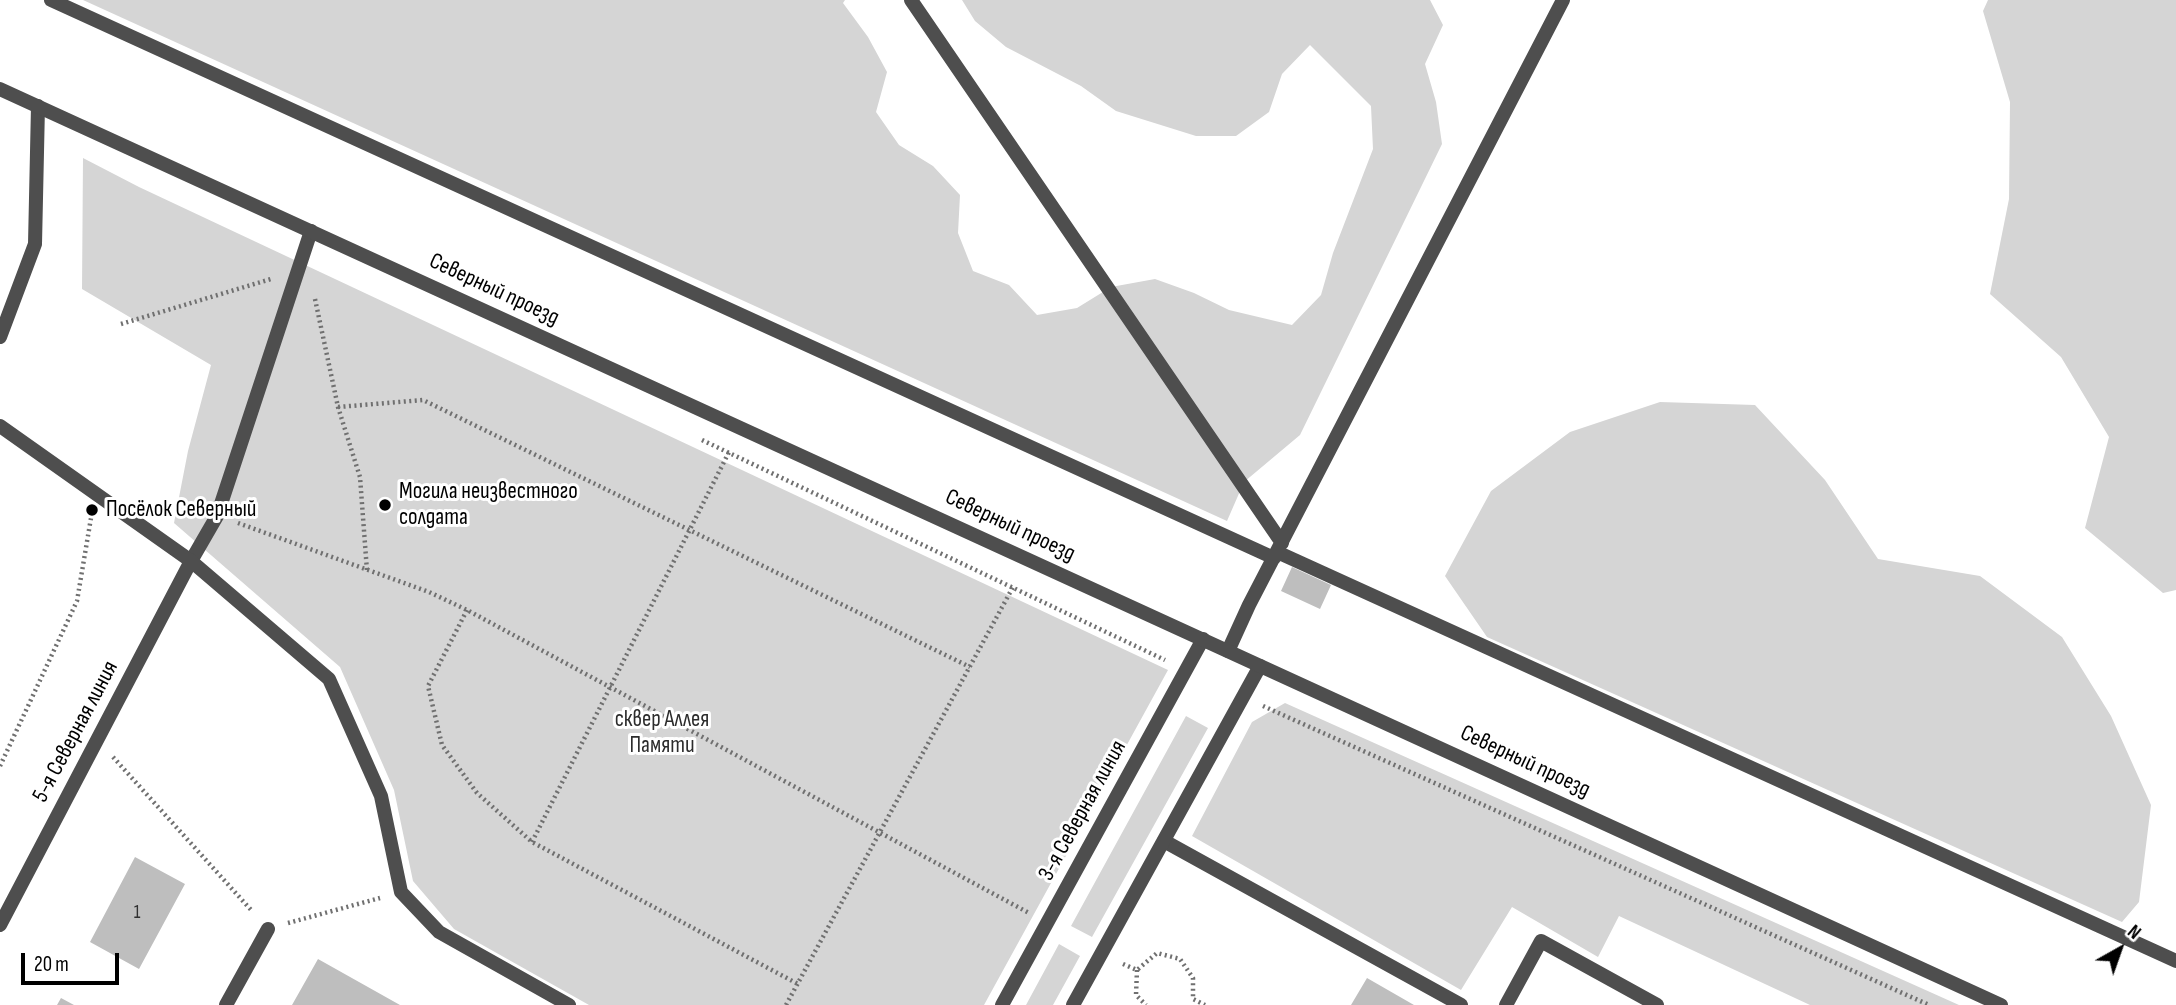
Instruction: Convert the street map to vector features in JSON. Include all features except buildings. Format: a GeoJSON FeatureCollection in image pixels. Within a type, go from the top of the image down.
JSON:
{"type":"FeatureCollection","features":[{"type":"Feature","properties":{"kind":"street"},"geometry":{"type":"LineString","coordinates":[[51,0],[1278,551],[2176,961]]}},
{"type":"Feature","properties":{"kind":"street"},"geometry":{"type":"LineString","coordinates":[[911,0],[1278,551]]}},
{"type":"Feature","properties":{"kind":"street"},"geometry":{"type":"LineString","coordinates":[[1228,651],[1563,0]]}},
{"type":"Feature","properties":{"kind":"street","name":"Северный проезд"},"geometry":{"type":"LineString","coordinates":[[0,89],[2001,1005]]}},
{"type":"Feature","properties":{"kind":"street"},"geometry":{"type":"LineString","coordinates":[[0,337],[35,244],[38,106]]}},
{"type":"Feature","properties":{"kind":"street","name":"5-я Северная линия"},"geometry":{"type":"LineString","coordinates":[[0,925],[217,516],[311,231]]}},
{"type":"Feature","properties":{"kind":"street"},"geometry":{"type":"LineString","coordinates":[[0,426],[191,561],[329,679],[381,796],[401,892],[439,932],[569,1005]]}},
{"type":"Feature","properties":{"kind":"street","name":"3-я Северная линия"},"geometry":{"type":"LineString","coordinates":[[1002,1005],[1203,639]]}},
{"type":"Feature","properties":{"kind":"street"},"geometry":{"type":"LineString","coordinates":[[1073,1005],[1260,666]]}},
{"type":"Feature","properties":{"kind":"street"},"geometry":{"type":"LineString","coordinates":[[1164,841],[1461,1005]]}},
{"type":"Feature","properties":{"kind":"street"},"geometry":{"type":"LineString","coordinates":[[226,1005],[268,929]]}},
{"type":"Feature","properties":{"kind":"street"},"geometry":{"type":"LineString","coordinates":[[1506,1005],[1541,941],[1657,1005]]}},
{"type":"Feature","properties":{"kind":"path"},"geometry":{"type":"LineString","coordinates":[[305,253],[338,407],[360,477],[367,570]]}},
{"type":"Feature","properties":{"kind":"path"},"geometry":{"type":"LineString","coordinates":[[121,324],[299,271]]}},
{"type":"Feature","properties":{"kind":"path"},"geometry":{"type":"LineString","coordinates":[[338,407],[423,400],[970,667]]}},
{"type":"Feature","properties":{"kind":"path"},"geometry":{"type":"LineString","coordinates":[[691,435],[1186,670]]}},
{"type":"Feature","properties":{"kind":"path"},"geometry":{"type":"LineString","coordinates":[[532,842],[729,452]]}},
{"type":"Feature","properties":{"kind":"path"},"geometry":{"type":"LineString","coordinates":[[0,766],[77,601],[92,510]]}},
{"type":"Feature","properties":{"kind":"path"},"geometry":{"type":"LineString","coordinates":[[217,516],[429,592],[467,610],[1047,923]]}},
{"type":"Feature","properties":{"kind":"path"},"geometry":{"type":"LineString","coordinates":[[786,1005],[1013,587]]}},
{"type":"Feature","properties":{"kind":"path"},"geometry":{"type":"LineString","coordinates":[[467,610],[428,686],[442,745],[477,793],[532,842],[797,984]]}},
{"type":"Feature","properties":{"kind":"path"},"geometry":{"type":"LineString","coordinates":[[1243,697],[1928,1005]]}},
{"type":"Feature","properties":{"kind":"path"},"geometry":{"type":"LineString","coordinates":[[97,739],[268,929],[401,892]]}},
{"type":"Feature","properties":{"kind":"path"},"geometry":{"type":"LineString","coordinates":[[1102,953],[1136,970]]}},
{"type":"Feature","properties":{"kind":"path"},"geometry":{"type":"LineString","coordinates":[[1136,970],[1157,953],[1180,960],[1193,978],[1193,999],[1186,1005]]}},
{"type":"Feature","properties":{"kind":"path"},"geometry":{"type":"LineString","coordinates":[[1136,970],[1136,995],[1146,1005]]}},
{"type":"Feature","properties":{"kind":"path"},"geometry":{"type":"LineString","coordinates":[[1193,999],[1205,1005]]}},
{"type":"Feature","properties":{"kind":"green space"},"geometry":{"type":"Polygon","coordinates":[[[83,0],[845,0],[843,3],[868,37],[887,72],[876,112],[899,145],[933,166],[960,195],[958,233],[973,271],[1009,285],[1037,315],[1077,308],[1111,287],[1155,279],[1194,293],[1229,310],[1292,325],[1321,295],[1333,253],[1373,149],[1371,106],[1310,45],[1282,74],[1269,112],[1236,136],[1196,136],[1116,111],[1081,86],[1006,47],[975,21],[962,0],[1430,0],[1443,25],[1425,64],[1436,102],[1442,144],[1300,435],[1244,482],[1227,521],[83,0]]]}},
{"type":"Feature","properties":{"kind":"green space"},"geometry":{"type":"Polygon","coordinates":[[[1988,0],[2176,0],[2176,590],[2163,593],[2085,528],[2109,437],[2061,357],[1990,294],[2009,199],[2010,102],[1983,11],[1988,0]]]}},
{"type":"Feature","properties":{"kind":"green space","name":"сквер Аллея Памяти"},"geometry":{"type":"Polygon","coordinates":[[[83,158],[139,187],[1168,670],[984,1005],[589,1005],[454,929],[413,881],[394,790],[340,667],[174,523],[188,451],[211,365],[82,289],[83,158]]]}},
{"type":"Feature","properties":{"kind":"green space"},"geometry":{"type":"Polygon","coordinates":[[[1660,402],[1755,405],[1825,480],[1878,559],[1980,576],[2062,637],[2111,716],[2151,805],[2139,902],[2122,922],[1487,637],[1445,576],[1491,491],[1570,432],[1660,402]]]}},
{"type":"Feature","properties":{"kind":"green space"},"geometry":{"type":"Polygon","coordinates":[[[1285,703],[1959,1005],[1810,1005],[1619,916],[1598,957],[1512,907],[1461,990],[1192,836],[1252,722],[1285,703]]]}},
{"type":"Feature","properties":{"kind":"green space"},"geometry":{"type":"Polygon","coordinates":[[[1186,716],[1208,728],[1092,937],[1071,926],[1186,716]]]}},
{"type":"Feature","properties":{"kind":"green space"},"geometry":{"type":"Polygon","coordinates":[[[1059,944],[1080,956],[1053,1005],[1026,1005],[1059,944]]]}},
{"type":"Feature","properties":{"kind":"place","name":"Могила неизвестного солдата"},"geometry":{"type":"Point","coordinates":[385,505]}},
{"type":"Feature","properties":{"kind":"place","name":"Посёлок Северный"},"geometry":{"type":"Point","coordinates":[92,510]}}]}
